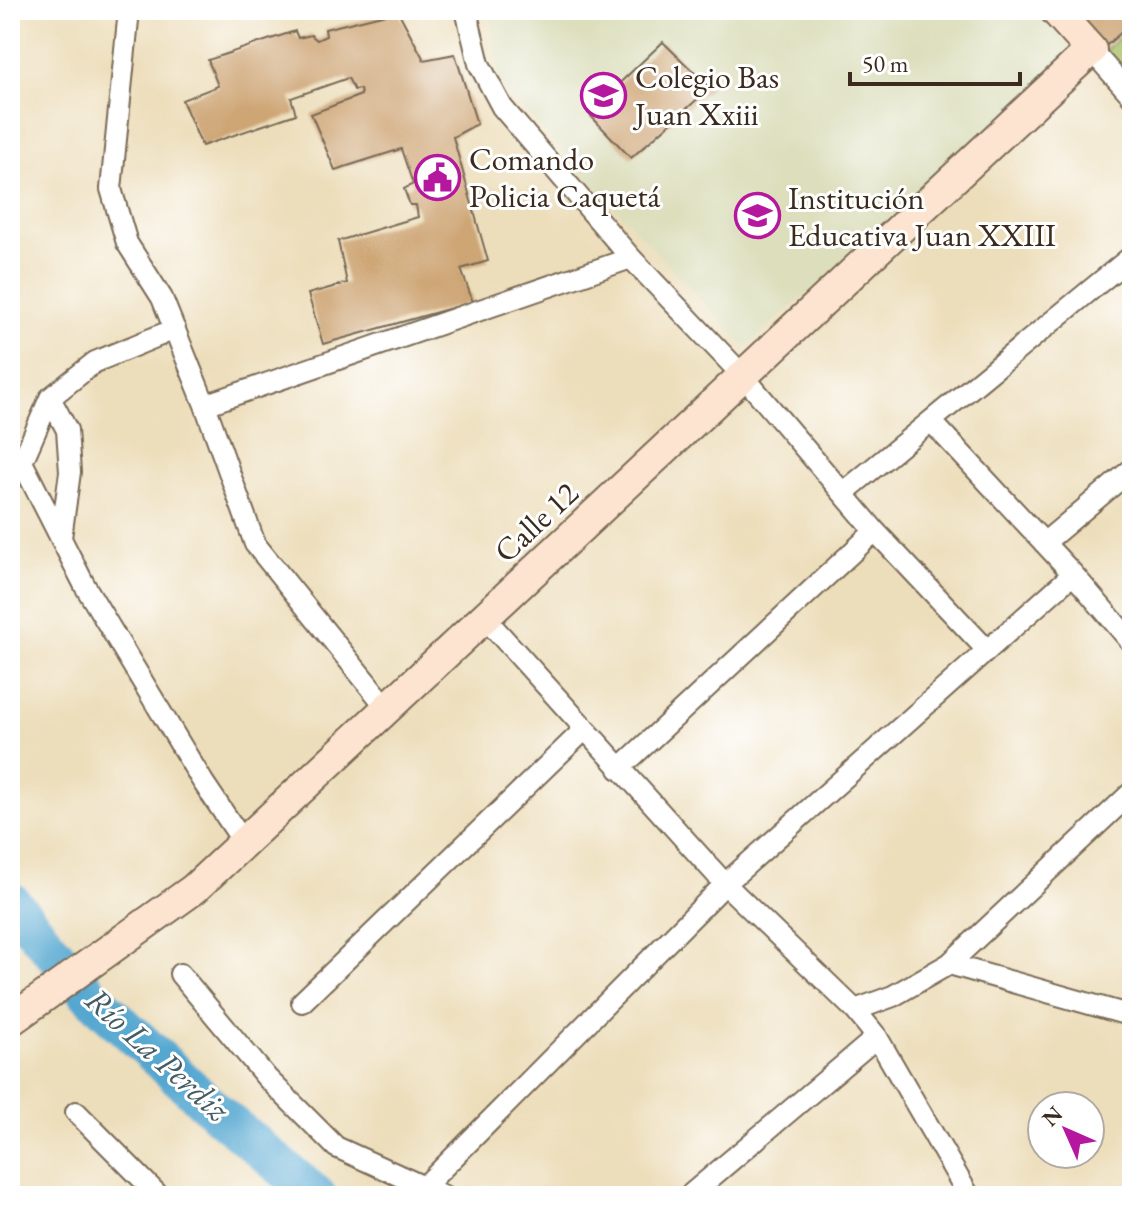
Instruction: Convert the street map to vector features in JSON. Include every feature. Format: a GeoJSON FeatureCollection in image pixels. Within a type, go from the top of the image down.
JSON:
{"type":"FeatureCollection","features":[{"type":"Feature","properties":{"kind":"street"},"geometry":{"type":"LineString","coordinates":[[129,10],[111,189],[127,243],[162,298],[255,544],[388,709]]}},
{"type":"Feature","properties":{"kind":"street"},"geometry":{"type":"LineString","coordinates":[[466,10],[479,64],[502,107],[631,258],[744,377],[875,531],[987,650]]}},
{"type":"Feature","properties":{"kind":"street"},"geometry":{"type":"LineString","coordinates":[[1055,10],[1132,96]]}},
{"type":"Feature","properties":{"kind":"street","name":"Calle 12"},"geometry":{"type":"LineString","coordinates":[[10,1021],[194,889],[1091,50]]}},
{"type":"Feature","properties":{"kind":"street"},"geometry":{"type":"LineString","coordinates":[[843,493],[1132,256]]}},
{"type":"Feature","properties":{"kind":"street"},"geometry":{"type":"LineString","coordinates":[[205,405],[631,258]]}},
{"type":"Feature","properties":{"kind":"street"},"geometry":{"type":"LineString","coordinates":[[175,329],[95,362],[50,398],[22,462],[101,612],[203,782],[244,843]]}},
{"type":"Feature","properties":{"kind":"street"},"geometry":{"type":"LineString","coordinates":[[50,398],[67,430],[70,472],[61,538]]}},
{"type":"Feature","properties":{"kind":"street"},"geometry":{"type":"LineString","coordinates":[[931,421],[1073,574],[1132,643]]}},
{"type":"Feature","properties":{"kind":"street"},"geometry":{"type":"LineString","coordinates":[[1044,543],[1132,469]]}},
{"type":"Feature","properties":{"kind":"street"},"geometry":{"type":"LineString","coordinates":[[619,769],[875,531]]}},
{"type":"Feature","properties":{"kind":"street"},"geometry":{"type":"LineString","coordinates":[[425,1186],[725,884],[1073,574]]}},
{"type":"Feature","properties":{"kind":"street"},"geometry":{"type":"LineString","coordinates":[[485,618],[725,884],[855,1010],[877,1037],[969,1196]]}},
{"type":"Feature","properties":{"kind":"street"},"geometry":{"type":"LineString","coordinates":[[302,1002],[584,730]]}},
{"type":"Feature","properties":{"kind":"street"},"geometry":{"type":"LineString","coordinates":[[855,1010],[893,996],[949,964],[1132,792]]}},
{"type":"Feature","properties":{"kind":"street"},"geometry":{"type":"LineString","coordinates":[[949,964],[1132,1015]]}},
{"type":"Feature","properties":{"kind":"street"},"geometry":{"type":"LineString","coordinates":[[180,974],[267,1078],[336,1147],[444,1196]]}},
{"type":"Feature","properties":{"kind":"street"},"geometry":{"type":"LineString","coordinates":[[689,1196],[877,1037]]}},
{"type":"Feature","properties":{"kind":"street"},"geometry":{"type":"LineString","coordinates":[[76,1112],[159,1196]]}},
{"type":"Feature","properties":{"kind":"shaded area","name":"Institución Educativa Juan XXIII"},"geometry":{"type":"Polygon","coordinates":[[[490,10],[1037,10],[1075,52],[746,348],[499,84],[490,10]]]}},
{"type":"Feature","properties":{"kind":"green space"},"geometry":{"type":"Polygon","coordinates":[[[1132,27],[1132,81],[1105,50],[1132,27]]]}},
{"type":"Feature","properties":{"kind":"building"},"geometry":{"type":"Polygon","coordinates":[[[1066,10],[1132,10],[1132,23],[1101,50],[1066,10]]]}},
{"type":"Feature","properties":{"kind":"building","name":"Comando Policia Caquetá"},"geometry":{"type":"Polygon","coordinates":[[[398,11],[424,60],[455,54],[477,124],[453,137],[488,261],[461,269],[473,302],[323,344],[308,294],[347,283],[338,241],[418,217],[416,205],[410,205],[404,189],[413,184],[401,149],[335,170],[311,114],[361,95],[360,89],[354,90],[348,78],[291,98],[296,114],[202,146],[182,100],[218,86],[208,60],[295,31],[298,38],[311,35],[317,40],[326,36],[325,29],[398,11]]]}},
{"type":"Feature","properties":{"kind":"building"},"geometry":{"type":"Polygon","coordinates":[[[663,42],[710,88],[631,158],[588,113],[663,42]]]}},
{"type":"Feature","properties":{"kind":"waterway","name":"Río La Perdiz"},"geometry":{"type":"LineString","coordinates":[[10,901],[89,994],[221,1116],[317,1196]]}},
{"type":"Feature","properties":{"kind":"place","name":"Colegio Bas Juan Xxiii"},"geometry":{"type":"Point","coordinates":[604,95]}},
{"type":"Feature","properties":{"kind":"place","name":"Comando Policia Caquetá"},"geometry":{"type":"Point","coordinates":[438,177]}},
{"type":"Feature","properties":{"kind":"place","name":"Institución Educativa Juan XXIII"},"geometry":{"type":"Point","coordinates":[757,216]}}]}
